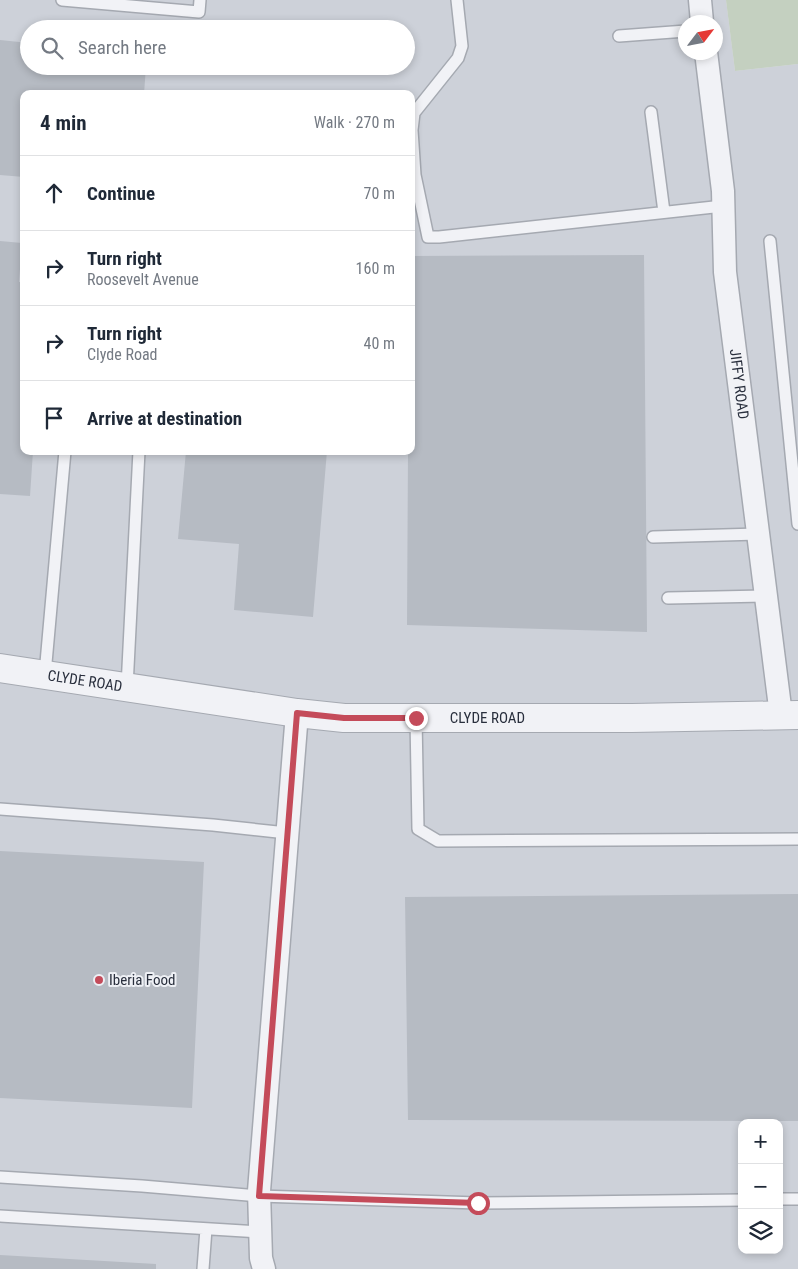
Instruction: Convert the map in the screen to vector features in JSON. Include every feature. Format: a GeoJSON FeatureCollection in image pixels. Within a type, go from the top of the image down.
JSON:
{"type":"FeatureCollection","features":[{"type":"Feature","properties":{"kind":"street"},"geometry":{"type":"LineString","coordinates":[[700,0],[701,15]]}},
{"type":"Feature","properties":{"kind":"street","name":"JIFFY ROAD"},"geometry":{"type":"LineString","coordinates":[[707,60],[723,206],[726,272],[758,534],[766,596],[789,715]]}},
{"type":"Feature","properties":{"kind":"street","name":"CLYDE ROAD"},"geometry":{"type":"LineString","coordinates":[[0,668],[297,713],[344,718],[632,718],[789,715]]}},
{"type":"Feature","properties":{"kind":"street"},"geometry":{"type":"LineString","coordinates":[[264,1269],[261,1258],[259,1196],[297,713]]}},
{"type":"Feature","properties":{"kind":"lane"},"geometry":{"type":"LineString","coordinates":[[62,0],[199,12],[200,0]]}},
{"type":"Feature","properties":{"kind":"lane"},"geometry":{"type":"LineString","coordinates":[[415,112],[458,58],[462,46],[456,0]]}},
{"type":"Feature","properties":{"kind":"lane"},"geometry":{"type":"LineString","coordinates":[[619,36],[678,32]]}},
{"type":"Feature","properties":{"kind":"lane"},"geometry":{"type":"LineString","coordinates":[[651,112],[664,212]]}},
{"type":"Feature","properties":{"kind":"lane"},"geometry":{"type":"LineString","coordinates":[[415,174],[428,237],[723,206]]}},
{"type":"Feature","properties":{"kind":"lane"},"geometry":{"type":"LineString","coordinates":[[770,241],[798,524]]}},
{"type":"Feature","properties":{"kind":"lane"},"geometry":{"type":"LineString","coordinates":[[45,674],[65,455]]}},
{"type":"Feature","properties":{"kind":"lane"},"geometry":{"type":"LineString","coordinates":[[127,687],[139,455]]}},
{"type":"Feature","properties":{"kind":"lane"},"geometry":{"type":"LineString","coordinates":[[653,537],[758,534]]}},
{"type":"Feature","properties":{"kind":"lane"},"geometry":{"type":"LineString","coordinates":[[668,598],[766,596]]}},
{"type":"Feature","properties":{"kind":"lane"},"geometry":{"type":"LineString","coordinates":[[416,718],[418,829],[438,841],[798,839]]}},
{"type":"Feature","properties":{"kind":"lane"},"geometry":{"type":"LineString","coordinates":[[0,809],[213,825],[287,834]]}},
{"type":"Feature","properties":{"kind":"lane"},"geometry":{"type":"LineString","coordinates":[[0,1177],[259,1196],[478,1203],[738,1200]]}},
{"type":"Feature","properties":{"kind":"lane"},"geometry":{"type":"LineString","coordinates":[[783,1199],[798,1199]]}},
{"type":"Feature","properties":{"kind":"lane"},"geometry":{"type":"LineString","coordinates":[[0,1216],[261,1232]]}},
{"type":"Feature","properties":{"kind":"lane"},"geometry":{"type":"LineString","coordinates":[[203,1269],[206,1228]]}},
{"type":"Feature","properties":{"kind":"shaded area"},"geometry":{"type":"Polygon","coordinates":[[[0,0],[726,0],[735,71],[798,64],[798,1269],[0,1269],[0,0]]]}},
{"type":"Feature","properties":{"kind":"green space"},"geometry":{"type":"Polygon","coordinates":[[[726,0],[798,0],[798,64],[735,71],[726,0]]]}},
{"type":"Feature","properties":{"kind":"building"},"geometry":{"type":"Polygon","coordinates":[[[0,40],[20,42],[20,75],[145,75],[144,90],[20,90],[20,177],[0,175],[0,40]]]}},
{"type":"Feature","properties":{"kind":"building"},"geometry":{"type":"Polygon","coordinates":[[[0,241],[20,243],[20,455],[33,455],[30,496],[0,494],[0,241]]]}},
{"type":"Feature","properties":{"kind":"building"},"geometry":{"type":"Polygon","coordinates":[[[644,255],[647,632],[407,625],[408,455],[415,455],[415,256],[644,255]]]}},
{"type":"Feature","properties":{"kind":"building"},"geometry":{"type":"Polygon","coordinates":[[[186,455],[327,455],[313,617],[234,610],[239,544],[178,539],[186,455]]]}},
{"type":"Feature","properties":{"kind":"building","name":"Iberia Food"},"geometry":{"type":"Polygon","coordinates":[[[0,851],[204,862],[192,1108],[0,1098],[0,851]]]}},
{"type":"Feature","properties":{"kind":"building"},"geometry":{"type":"Polygon","coordinates":[[[798,894],[798,1121],[783,1121],[783,1119],[738,1119],[738,1121],[408,1120],[405,897],[798,894]]]}},
{"type":"Feature","properties":{"kind":"building"},"geometry":{"type":"Polygon","coordinates":[[[0,1255],[156,1264],[156,1269],[0,1269],[0,1255]]]}},
{"type":"Feature","properties":{"kind":"place","name":"Iberia Food"},"geometry":{"type":"Point","coordinates":[99,980]}},
{"type":"Feature","properties":{"kind":"route"},"geometry":{"type":"LineString","coordinates":[[416,718],[344,718],[297,713],[259,1196],[478,1203]]}}]}
